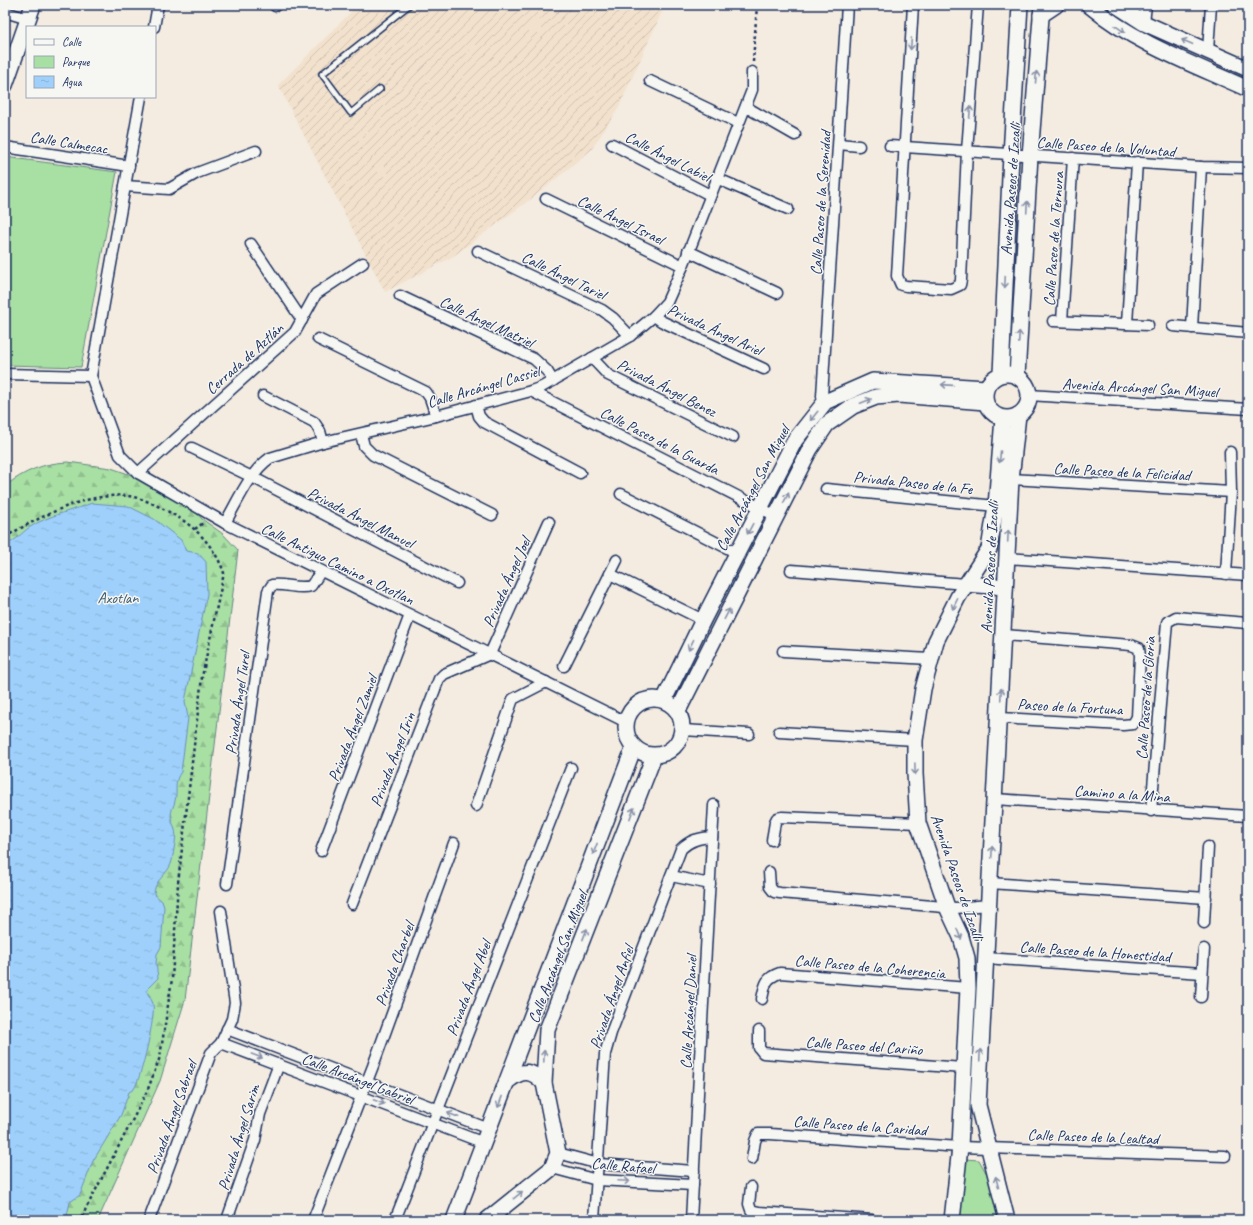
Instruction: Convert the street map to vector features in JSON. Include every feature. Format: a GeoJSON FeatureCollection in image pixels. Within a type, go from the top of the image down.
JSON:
{"type":"FeatureCollection","features":[{"type":"Feature","properties":{"kind":"street"},"geometry":{"type":"LineString","coordinates":[[154,26],[158,5]]}},
{"type":"Feature","properties":{"kind":"street","name":"Calle Paseo de la Serenidad"},"geometry":{"type":"LineString","coordinates":[[825,402],[822,396],[847,5]]}},
{"type":"Feature","properties":{"kind":"street"},"geometry":{"type":"LineString","coordinates":[[914,5],[896,276],[901,285],[951,289],[960,285],[967,151],[978,5]]}},
{"type":"Feature","properties":{"kind":"street","name":"Avenida Paseos de Izcalli"},"geometry":{"type":"LineString","coordinates":[[1001,374],[1011,155],[1020,5]]}},
{"type":"Feature","properties":{"kind":"street"},"geometry":{"type":"LineString","coordinates":[[1041,10],[1056,5]]}},
{"type":"Feature","properties":{"kind":"street"},"geometry":{"type":"LineString","coordinates":[[1089,5],[1126,32],[1145,43],[1248,89]]}},
{"type":"Feature","properties":{"kind":"street"},"geometry":{"type":"LineString","coordinates":[[1116,5],[1144,23],[1248,68]]}},
{"type":"Feature","properties":{"kind":"street"},"geometry":{"type":"LineString","coordinates":[[1144,23],[1146,5]]}},
{"type":"Feature","properties":{"kind":"street"},"geometry":{"type":"LineString","coordinates":[[1208,51],[1211,5]]}},
{"type":"Feature","properties":{"kind":"street","name":"Avenida Paseos de Izcalli"},"geometry":{"type":"LineString","coordinates":[[1017,376],[1030,156],[1041,10]]}},
{"type":"Feature","properties":{"kind":"street"},"geometry":{"type":"LineString","coordinates":[[5,12],[31,12],[26,26]]}},
{"type":"Feature","properties":{"kind":"street"},"geometry":{"type":"LineString","coordinates":[[5,86],[26,26]]}},
{"type":"Feature","properties":{"kind":"street","name":"Calle Arcángel Cassiel"},"geometry":{"type":"LineString","coordinates":[[225,523],[252,477],[263,463],[270,458],[323,442],[436,416],[531,391],[553,381],[630,336],[654,316],[667,302],[683,266],[716,178],[746,107],[752,90],[752,72]]}},
{"type":"Feature","properties":{"kind":"street"},"geometry":{"type":"LineString","coordinates":[[650,81],[738,124]]}},
{"type":"Feature","properties":{"kind":"street"},"geometry":{"type":"LineString","coordinates":[[5,374],[91,376],[142,98]]}},
{"type":"Feature","properties":{"kind":"street"},"geometry":{"type":"LineString","coordinates":[[746,107],[795,134]]}},
{"type":"Feature","properties":{"kind":"street","name":"Calle Ángel Labiel"},"geometry":{"type":"LineString","coordinates":[[612,144],[710,195]]}},
{"type":"Feature","properties":{"kind":"street"},"geometry":{"type":"LineString","coordinates":[[839,144],[859,146]]}},
{"type":"Feature","properties":{"kind":"street","name":"Calle Paseo de la Voluntad"},"geometry":{"type":"LineString","coordinates":[[890,146],[1201,167],[1248,168]]}},
{"type":"Feature","properties":{"kind":"street","name":"Calle Calmecac"},"geometry":{"type":"LineString","coordinates":[[5,147],[129,166]]}},
{"type":"Feature","properties":{"kind":"street"},"geometry":{"type":"LineString","coordinates":[[125,186],[169,189],[197,173],[256,151]]}},
{"type":"Feature","properties":{"kind":"street","name":"Calle Paseo de la Ternura"},"geometry":{"type":"LineString","coordinates":[[1073,158],[1058,321],[1148,325]]}},
{"type":"Feature","properties":{"kind":"street"},"geometry":{"type":"LineString","coordinates":[[1127,324],[1137,162]]}},
{"type":"Feature","properties":{"kind":"street"},"geometry":{"type":"LineString","coordinates":[[1192,328],[1201,167]]}},
{"type":"Feature","properties":{"kind":"street"},"geometry":{"type":"LineString","coordinates":[[716,178],[788,209]]}},
{"type":"Feature","properties":{"kind":"street","name":"Calle Ángel Israel"},"geometry":{"type":"LineString","coordinates":[[546,199],[683,266]]}},
{"type":"Feature","properties":{"kind":"street"},"geometry":{"type":"LineString","coordinates":[[251,244],[302,320]]}},
{"type":"Feature","properties":{"kind":"street","name":"Calle Ángel Tariel"},"geometry":{"type":"LineString","coordinates":[[478,251],[602,310],[613,318],[630,336]]}},
{"type":"Feature","properties":{"kind":"street"},"geometry":{"type":"LineString","coordinates":[[688,251],[777,293]]}},
{"type":"Feature","properties":{"kind":"street","name":"Cerrada de Aztlán"},"geometry":{"type":"LineString","coordinates":[[138,473],[295,332],[316,294],[363,263]]}},
{"type":"Feature","properties":{"kind":"street","name":"Calle Ángel Matriel"},"geometry":{"type":"LineString","coordinates":[[400,296],[534,359],[547,371],[553,381]]}},
{"type":"Feature","properties":{"kind":"street","name":"Privada Ángel Ariel"},"geometry":{"type":"LineString","coordinates":[[654,316],[764,369]]}},
{"type":"Feature","properties":{"kind":"street"},"geometry":{"type":"LineString","coordinates":[[1172,326],[1248,333]]}},
{"type":"Feature","properties":{"kind":"street"},"geometry":{"type":"LineString","coordinates":[[318,338],[426,392],[430,398],[436,416]]}},
{"type":"Feature","properties":{"kind":"street","name":"Privada Ángel Benez"},"geometry":{"type":"LineString","coordinates":[[592,358],[608,375],[733,437]]}},
{"type":"Feature","properties":{"kind":"street"},"geometry":{"type":"LineString","coordinates":[[1001,374],[1017,376],[1024,380],[1029,395],[1027,406],[1011,416],[992,413],[985,395],[992,379],[1001,374]]}},
{"type":"Feature","properties":{"kind":"street","name":"Calle Antiguo Camino a Oxotlan"},"geometry":{"type":"LineString","coordinates":[[91,376],[120,455],[138,473],[225,523],[626,722]]}},
{"type":"Feature","properties":{"kind":"street","name":"Calle Arcángel San Miguel"},"geometry":{"type":"LineString","coordinates":[[664,700],[737,552],[796,440],[825,402],[873,381],[985,395]]}},
{"type":"Feature","properties":{"kind":"street","name":"Calle Paseo de la Guarda"},"geometry":{"type":"LineString","coordinates":[[531,391],[776,516]]}},
{"type":"Feature","properties":{"kind":"street","name":"Calle Arcángel San Miguel"},"geometry":{"type":"LineString","coordinates":[[678,711],[810,449],[827,424],[853,406],[876,397],[899,395],[985,395]]}},
{"type":"Feature","properties":{"kind":"street","name":"Avenida Arcángel San Miguel"},"geometry":{"type":"LineString","coordinates":[[1029,395],[1248,409]]}},
{"type":"Feature","properties":{"kind":"street"},"geometry":{"type":"LineString","coordinates":[[263,396],[314,422],[320,431],[323,442]]}},
{"type":"Feature","properties":{"kind":"street"},"geometry":{"type":"LineString","coordinates":[[476,405],[479,416],[484,422],[580,473]]}},
{"type":"Feature","properties":{"kind":"street","name":"Avenida Paseos de Izcalli"},"geometry":{"type":"LineString","coordinates":[[1007,1220],[987,1147],[978,1105],[1004,635],[1011,479],[1011,416]]}},
{"type":"Feature","properties":{"kind":"street","name":"Avenida Paseos de Izcalli"},"geometry":{"type":"LineString","coordinates":[[952,1220],[960,1147],[968,988],[966,958],[961,936],[948,907],[918,823],[915,740],[917,717],[930,659],[936,641],[966,584],[989,549],[1011,416]]}},
{"type":"Feature","properties":{"kind":"street"},"geometry":{"type":"LineString","coordinates":[[361,434],[364,446],[373,455],[492,515]]}},
{"type":"Feature","properties":{"kind":"street","name":"Privada Ángel Manuel"},"geometry":{"type":"LineString","coordinates":[[192,448],[252,477],[457,583]]}},
{"type":"Feature","properties":{"kind":"street"},"geometry":{"type":"LineString","coordinates":[[1226,574],[1231,492],[1230,452]]}},
{"type":"Feature","properties":{"kind":"street","name":"Calle Paseo de la Felicidad"},"geometry":{"type":"LineString","coordinates":[[1011,479],[1231,492]]}},
{"type":"Feature","properties":{"kind":"street","name":"Privada Paseo de la Fe"},"geometry":{"type":"LineString","coordinates":[[826,489],[996,506]]}},
{"type":"Feature","properties":{"kind":"street"},"geometry":{"type":"LineString","coordinates":[[621,494],[737,552]]}},
{"type":"Feature","properties":{"kind":"street","name":"Privada Ángel Joel"},"geometry":{"type":"LineString","coordinates":[[490,654],[549,522]]}},
{"type":"Feature","properties":{"kind":"street"},"geometry":{"type":"LineString","coordinates":[[1007,558],[1248,576]]}},
{"type":"Feature","properties":{"kind":"street"},"geometry":{"type":"LineString","coordinates":[[564,666],[617,560]]}},
{"type":"Feature","properties":{"kind":"street","name":"Privada Ángel Turel"},"geometry":{"type":"LineString","coordinates":[[226,884],[268,591],[272,585],[280,584],[301,587],[311,586],[321,570]]}},
{"type":"Feature","properties":{"kind":"street"},"geometry":{"type":"LineString","coordinates":[[791,570],[1005,587]]}},
{"type":"Feature","properties":{"kind":"street"},"geometry":{"type":"LineString","coordinates":[[610,574],[703,620]]}},
{"type":"Feature","properties":{"kind":"street","name":"Privada Ángel Zamiel"},"geometry":{"type":"LineString","coordinates":[[321,851],[410,616]]}},
{"type":"Feature","properties":{"kind":"street","name":"Calle Paseo de la Gloria"},"geometry":{"type":"LineString","coordinates":[[1152,811],[1167,622],[1176,617],[1247,623]]}},
{"type":"Feature","properties":{"kind":"street","name":"Paseo de la Fortuna"},"geometry":{"type":"LineString","coordinates":[[1000,718],[1133,724],[1137,717],[1140,656],[1139,648],[1131,645],[1004,635]]}},
{"type":"Feature","properties":{"kind":"street"},"geometry":{"type":"LineString","coordinates":[[784,651],[930,659]]}},
{"type":"Feature","properties":{"kind":"street","name":"Privada Ángel Irin"},"geometry":{"type":"LineString","coordinates":[[352,904],[439,679],[444,674],[490,654]]}},
{"type":"Feature","properties":{"kind":"street"},"geometry":{"type":"LineString","coordinates":[[476,806],[513,699],[546,682]]}},
{"type":"Feature","properties":{"kind":"street"},"geometry":{"type":"LineString","coordinates":[[654,698],[664,700],[678,711],[681,717],[683,730],[676,745],[663,754],[654,756],[643,753],[634,747],[627,736],[626,722],[629,713],[636,705],[644,700],[654,698]]}},
{"type":"Feature","properties":{"kind":"street"},"geometry":{"type":"LineString","coordinates":[[683,730],[749,734]]}},
{"type":"Feature","properties":{"kind":"street"},"geometry":{"type":"LineString","coordinates":[[779,732],[915,740]]}},
{"type":"Feature","properties":{"kind":"street","name":"Calle Arcángel San Miguel"},"geometry":{"type":"LineString","coordinates":[[458,1217],[487,1136],[634,747]]}},
{"type":"Feature","properties":{"kind":"street","name":"Calle Arcángel San Miguel"},"geometry":{"type":"LineString","coordinates":[[558,1153],[544,1083],[547,1030],[654,756]]}},
{"type":"Feature","properties":{"kind":"street","name":"Privada Ángel Abel"},"geometry":{"type":"LineString","coordinates":[[395,1220],[571,768]]}},
{"type":"Feature","properties":{"kind":"street","name":"Camino a la Mina"},"geometry":{"type":"LineString","coordinates":[[995,799],[1152,811],[1248,816]]}},
{"type":"Feature","properties":{"kind":"street","name":"Calle Arcángel Daniel"},"geometry":{"type":"LineString","coordinates":[[691,1220],[714,805]]}},
{"type":"Feature","properties":{"kind":"street"},"geometry":{"type":"LineString","coordinates":[[772,840],[777,818],[918,823]]}},
{"type":"Feature","properties":{"kind":"street","name":"Privada Ángel Anfiel"},"geometry":{"type":"LineString","coordinates":[[594,1220],[599,1164],[605,1054],[681,849],[687,842],[699,838],[712,837]]}},
{"type":"Feature","properties":{"kind":"street","name":"Privada Charbel"},"geometry":{"type":"LineString","coordinates":[[313,1220],[362,1096],[454,843]]}},
{"type":"Feature","properties":{"kind":"street"},"geometry":{"type":"LineString","coordinates":[[1204,923],[1208,846]]}},
{"type":"Feature","properties":{"kind":"street"},"geometry":{"type":"LineString","coordinates":[[768,872],[770,887],[774,892],[964,908],[988,905]]}},
{"type":"Feature","properties":{"kind":"street"},"geometry":{"type":"LineString","coordinates":[[671,876],[710,884]]}},
{"type":"Feature","properties":{"kind":"street"},"geometry":{"type":"LineString","coordinates":[[990,882],[1206,898]]}},
{"type":"Feature","properties":{"kind":"street","name":"Privada Ángel Sabrael"},"geometry":{"type":"LineString","coordinates":[[149,1220],[211,1053],[221,1043],[232,1019],[235,1003],[221,911]]}},
{"type":"Feature","properties":{"kind":"street"},"geometry":{"type":"LineString","coordinates":[[1201,997],[1204,949]]}},
{"type":"Feature","properties":{"kind":"street","name":"Calle Paseo de la Honestidad"},"geometry":{"type":"LineString","coordinates":[[985,958],[1202,973]]}},
{"type":"Feature","properties":{"kind":"street","name":"Calle Paseo de la Coherencia"},"geometry":{"type":"LineString","coordinates":[[762,999],[766,981],[771,976],[780,973],[968,988]]}},
{"type":"Feature","properties":{"kind":"street","name":"Calle Arcángel Gabriel"},"geometry":{"type":"LineString","coordinates":[[227,1029],[437,1109],[487,1136]]}},
{"type":"Feature","properties":{"kind":"street","name":"Calle Paseo del Cariño"},"geometry":{"type":"LineString","coordinates":[[759,1031],[759,1048],[763,1053],[963,1068]]}},
{"type":"Feature","properties":{"kind":"street","name":"Calle Arcángel Gabriel"},"geometry":{"type":"LineString","coordinates":[[221,1043],[433,1123],[487,1136]]}},
{"type":"Feature","properties":{"kind":"street","name":"Privada Ángel Sarim"},"geometry":{"type":"LineString","coordinates":[[227,1220],[255,1140],[260,1114],[279,1064]]}},
{"type":"Feature","properties":{"kind":"street"},"geometry":{"type":"LineString","coordinates":[[509,1080],[517,1074],[527,1072],[537,1075],[544,1083]]}},
{"type":"Feature","properties":{"kind":"street","name":"Calle Paseo de la Caridad"},"geometry":{"type":"LineString","coordinates":[[752,1159],[755,1141],[758,1134],[960,1147]]}},
{"type":"Feature","properties":{"kind":"street","name":"Calle Paseo de la Lealtad"},"geometry":{"type":"LineString","coordinates":[[960,1147],[1225,1156]]}},
{"type":"Feature","properties":{"kind":"street"},"geometry":{"type":"LineString","coordinates":[[487,1220],[552,1168],[558,1153]]}},
{"type":"Feature","properties":{"kind":"street","name":"Calle Rafael"},"geometry":{"type":"LineString","coordinates":[[558,1153],[599,1164],[694,1171]]}},
{"type":"Feature","properties":{"kind":"street","name":"Calle Rafael"},"geometry":{"type":"LineString","coordinates":[[552,1168],[597,1180],[693,1185]]}},
{"type":"Feature","properties":{"kind":"street"},"geometry":{"type":"LineString","coordinates":[[751,1187],[749,1204],[751,1210],[759,1212],[872,1220]]}},
{"type":"Feature","properties":{"kind":"lane"},"geometry":{"type":"LineString","coordinates":[[380,89],[351,113],[322,74],[409,5]]}},
{"type":"Feature","properties":{"kind":"path"},"geometry":{"type":"LineString","coordinates":[[752,72],[757,5]]}},
{"type":"Feature","properties":{"kind":"path"},"geometry":{"type":"LineString","coordinates":[[5,537],[46,514],[92,499],[128,496],[159,506],[195,529],[219,558],[224,573],[202,677],[178,883],[172,979],[160,1057],[148,1089],[134,1119],[80,1220]]}},
{"type":"Feature","properties":{"kind":"shaded area"},"geometry":{"type":"Polygon","coordinates":[[[358,5],[665,5],[618,109],[591,150],[535,196],[452,257],[385,292],[278,85],[358,5]]]}},
{"type":"Feature","properties":{"kind":"green space"},"geometry":{"type":"Polygon","coordinates":[[[5,157],[117,172],[81,367],[5,365],[5,157]]]}},
{"type":"Feature","properties":{"kind":"green space","name":"Axotlan"},"geometry":{"type":"Polygon","coordinates":[[[68,462],[111,468],[152,482],[187,501],[202,519],[223,534],[238,550],[185,1000],[160,1081],[98,1220],[5,1220],[5,486],[27,472],[42,466],[68,462]]]}},
{"type":"Feature","properties":{"kind":"green space"},"geometry":{"type":"Polygon","coordinates":[[[965,1159],[979,1160],[994,1187],[999,1220],[960,1220],[965,1159]]]}},
{"type":"Feature","properties":{"kind":"water","name":"Axotlan"},"geometry":{"type":"Polygon","coordinates":[[[92,503],[128,506],[154,519],[181,540],[186,551],[198,553],[206,562],[207,594],[185,701],[188,718],[181,772],[176,783],[176,797],[171,814],[171,820],[176,833],[172,862],[157,883],[154,894],[162,901],[164,907],[161,947],[157,954],[156,963],[158,978],[149,987],[147,992],[153,1002],[152,1021],[144,1061],[137,1083],[134,1089],[129,1092],[121,1115],[93,1161],[80,1195],[70,1202],[66,1220],[5,1220],[5,545],[12,542],[27,529],[37,523],[92,503]]]}}]}
